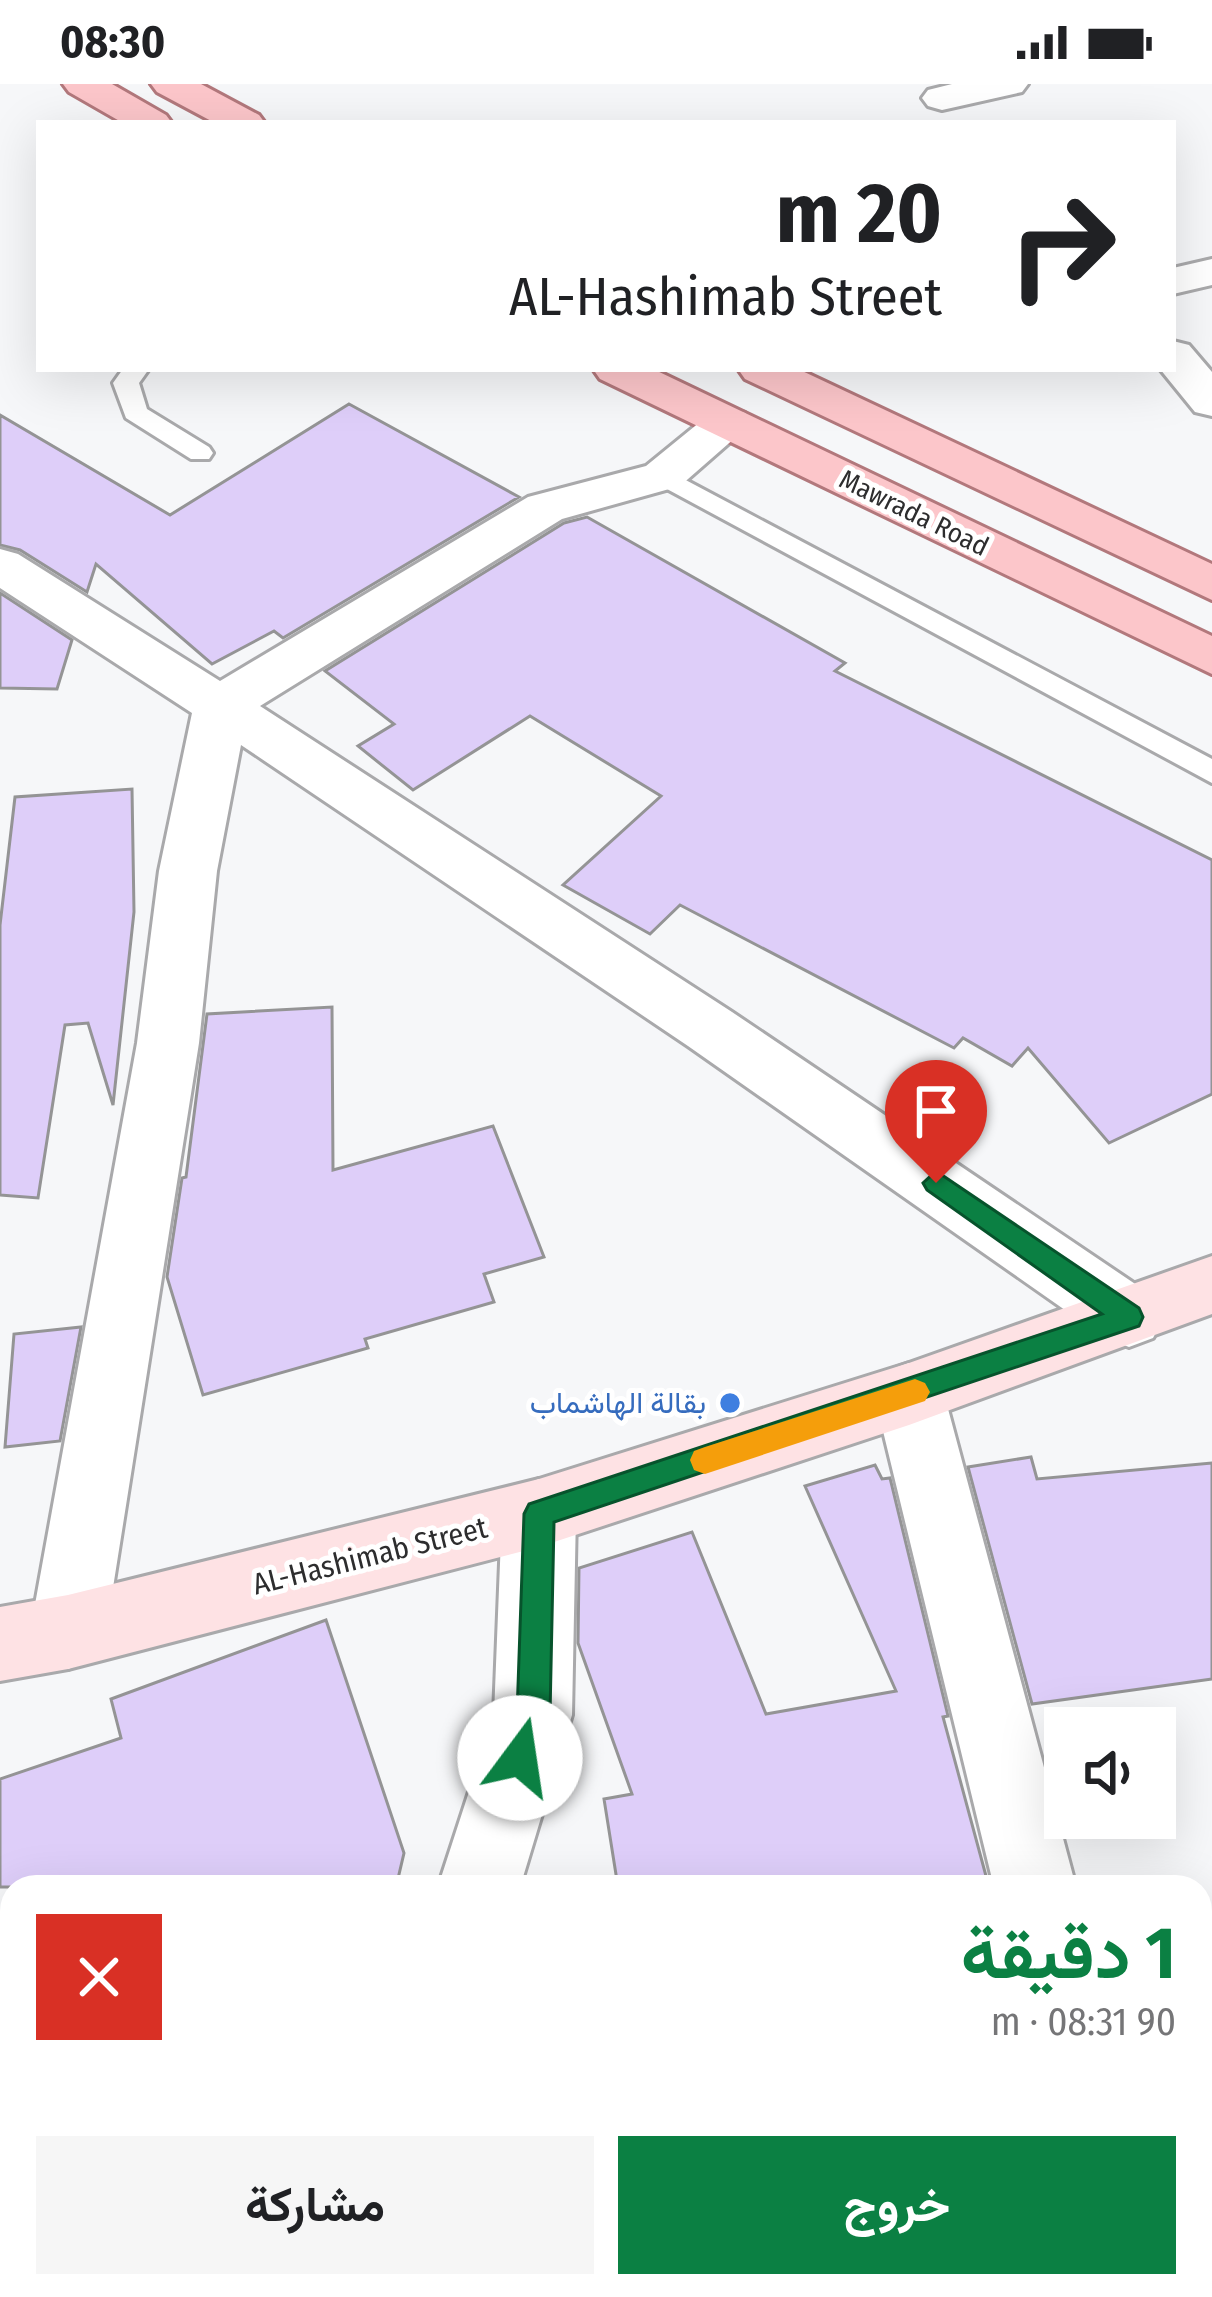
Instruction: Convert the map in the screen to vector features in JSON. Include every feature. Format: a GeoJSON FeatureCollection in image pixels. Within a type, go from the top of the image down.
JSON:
{"type":"FeatureCollection","features":[{"type":"Feature","properties":{"kind":"main road"},"geometry":{"type":"LineString","coordinates":[[82,84],[147,120]]}},
{"type":"Feature","properties":{"kind":"main road"},"geometry":{"type":"LineString","coordinates":[[170,84],[239,120]]}},
{"type":"Feature","properties":{"kind":"main road"},"geometry":{"type":"LineString","coordinates":[[767,372],[1212,584]]}},
{"type":"Feature","properties":{"kind":"main road","name":"Mawrada Road"},"geometry":{"type":"LineString","coordinates":[[638,374],[728,423],[1212,657]]}},
{"type":"Feature","properties":{"kind":"street"},"geometry":{"type":"LineString","coordinates":[[946,102],[1008,84]]}},
{"type":"Feature","properties":{"kind":"street"},"geometry":{"type":"LineString","coordinates":[[1176,280],[1212,272]]}},
{"type":"Feature","properties":{"kind":"street"},"geometry":{"type":"LineString","coordinates":[[1176,360],[1212,402]]}},
{"type":"Feature","properties":{"kind":"street"},"geometry":{"type":"LineString","coordinates":[[34,1638],[168,1043],[188,871],[221,705],[545,508],[663,476],[728,423]]}},
{"type":"Feature","properties":{"kind":"street"},"geometry":{"type":"LineString","coordinates":[[0,566],[221,705],[782,1075],[1129,1317]]}},
{"type":"Feature","properties":{"kind":"street","name":"AL-Hashimab Street"},"geometry":{"type":"LineString","coordinates":[[34,1638],[539,1514],[909,1394],[1212,1285]]}},
{"type":"Feature","properties":{"kind":"street"},"geometry":{"type":"LineString","coordinates":[[909,1394],[1032,1875]]}},
{"type":"Feature","properties":{"kind":"street"},"geometry":{"type":"LineString","coordinates":[[483,1875],[533,1715],[539,1514]]}},
{"type":"Feature","properties":{"kind":"lane"},"geometry":{"type":"LineString","coordinates":[[134,372],[126,382],[135,412],[200,453]]}},
{"type":"Feature","properties":{"kind":"lane"},"geometry":{"type":"LineString","coordinates":[[663,476],[1212,772]]}},
{"type":"Feature","properties":{"kind":"building"},"geometry":{"type":"Polygon","coordinates":[[[349,404],[519,497],[283,638],[274,631],[212,664],[96,564],[87,592],[20,550],[0,545],[0,415],[170,515],[349,404]]]}},
{"type":"Feature","properties":{"kind":"building"},"geometry":{"type":"Polygon","coordinates":[[[587,517],[845,663],[835,671],[1212,860],[1212,1094],[1109,1143],[1028,1048],[1012,1066],[963,1038],[954,1048],[680,905],[650,934],[563,885],[661,796],[530,716],[413,790],[358,746],[394,724],[325,671],[564,523],[587,517]]]}},
{"type":"Feature","properties":{"kind":"building"},"geometry":{"type":"Polygon","coordinates":[[[0,593],[72,640],[57,689],[0,688],[0,593]]]}},
{"type":"Feature","properties":{"kind":"building"},"geometry":{"type":"Polygon","coordinates":[[[132,789],[134,912],[113,1105],[88,1023],[65,1025],[38,1198],[0,1195],[0,925],[15,797],[132,789]]]}},
{"type":"Feature","properties":{"kind":"building"},"geometry":{"type":"Polygon","coordinates":[[[332,1007],[333,1170],[493,1126],[544,1257],[484,1274],[494,1302],[365,1339],[368,1348],[203,1395],[167,1277],[182,1178],[186,1177],[207,1014],[332,1007]]]}},
{"type":"Feature","properties":{"kind":"building"},"geometry":{"type":"Polygon","coordinates":[[[81,1327],[60,1441],[5,1447],[14,1334],[81,1327]]]}},
{"type":"Feature","properties":{"kind":"building"},"geometry":{"type":"Polygon","coordinates":[[[1031,1457],[1037,1479],[1212,1463],[1212,1679],[1032,1704],[968,1467],[1031,1457]]]}},
{"type":"Feature","properties":{"kind":"building"},"geometry":{"type":"Polygon","coordinates":[[[875,1465],[882,1479],[890,1478],[948,1716],[943,1717],[986,1875],[616,1875],[604,1799],[632,1794],[578,1643],[579,1568],[692,1532],[766,1714],[896,1691],[805,1486],[875,1465]]]}},
{"type":"Feature","properties":{"kind":"building"},"geometry":{"type":"Polygon","coordinates":[[[326,1620],[404,1853],[399,1875],[0,1875],[0,1779],[121,1738],[111,1699],[326,1620]]]}},
{"type":"Feature","properties":{"kind":"slow traffic"},"geometry":{"type":"LineString","coordinates":[[705,1460],[915,1392]]}},
{"type":"Feature","properties":{"kind":"place","name":"بقالة الهاشماب"},"geometry":{"type":"Point","coordinates":[730,1403]}},
{"type":"Feature","properties":{"kind":"route"},"geometry":{"type":"LineString","coordinates":[[520,1758],[533,1715],[539,1514],[1129,1317],[936,1183]]}}]}
